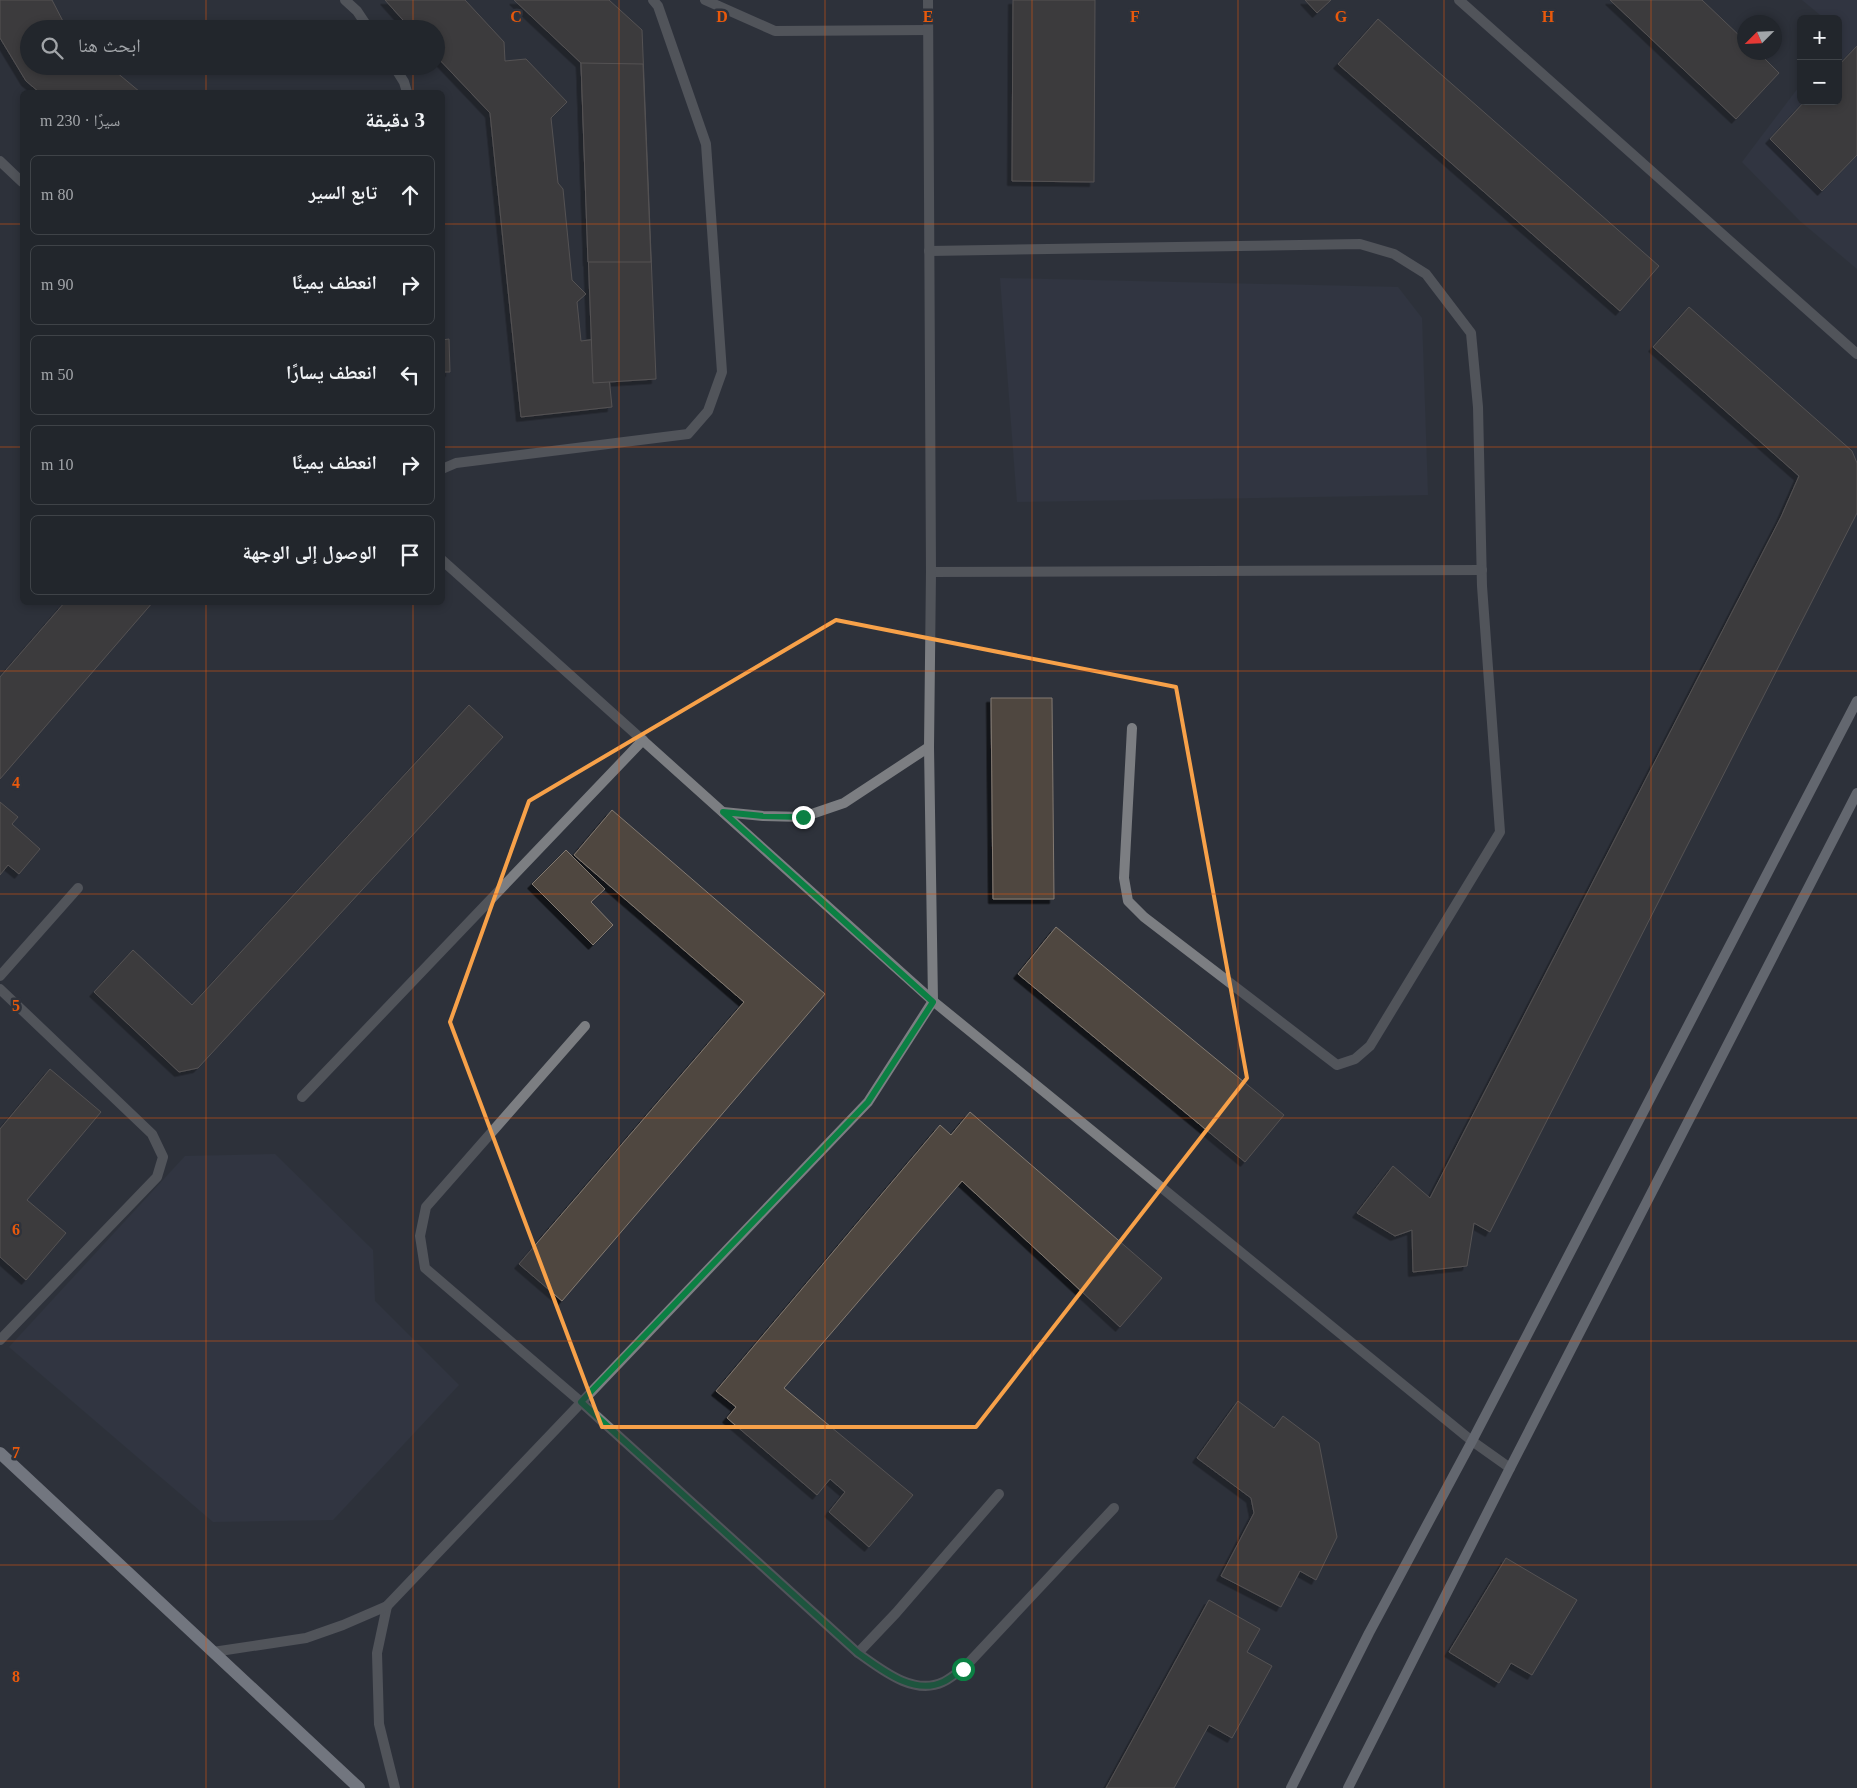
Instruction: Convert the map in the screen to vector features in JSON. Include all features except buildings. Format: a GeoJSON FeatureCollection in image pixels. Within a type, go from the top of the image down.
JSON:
{"type":"FeatureCollection","features":[{"type":"Feature","properties":{"kind":"main road"},"geometry":{"type":"LineString","coordinates":[[1291,1788],[1369,1634],[1472,1441],[1857,702]]}},
{"type":"Feature","properties":{"kind":"main road"},"geometry":{"type":"LineString","coordinates":[[1348,1788],[1857,792]]}},
{"type":"Feature","properties":{"kind":"main road"},"geometry":{"type":"LineString","coordinates":[[0,1453],[360,1788]]}},
{"type":"Feature","properties":{"kind":"street"},"geometry":{"type":"LineString","coordinates":[[345,0],[357,11],[363,20]]}},
{"type":"Feature","properties":{"kind":"street"},"geometry":{"type":"LineString","coordinates":[[445,468],[456,463],[688,434],[708,411],[722,372],[706,144],[658,6],[653,0]]}},
{"type":"Feature","properties":{"kind":"street"},"geometry":{"type":"LineString","coordinates":[[705,0],[775,31],[928,30]]}},
{"type":"Feature","properties":{"kind":"street"},"geometry":{"type":"LineString","coordinates":[[213,1652],[306,1638],[343,1625],[387,1606],[868,1102],[933,1002],[929,747],[931,572],[928,0]]}},
{"type":"Feature","properties":{"kind":"street"},"geometry":{"type":"LineString","coordinates":[[1459,0],[1857,354]]}},
{"type":"Feature","properties":{"kind":"street"},"geometry":{"type":"LineString","coordinates":[[400,75],[406,90]]}},
{"type":"Feature","properties":{"kind":"street"},"geometry":{"type":"LineString","coordinates":[[0,161],[20,180]]}},
{"type":"Feature","properties":{"kind":"street"},"geometry":{"type":"LineString","coordinates":[[929,251],[1360,244],[1394,254],[1426,274],[1471,333],[1478,407],[1482,570],[1500,832],[1370,1046],[1355,1059],[1337,1065],[1144,917],[1128,901],[1124,878],[1132,728]]}},
{"type":"Feature","properties":{"kind":"street"},"geometry":{"type":"LineString","coordinates":[[445,563],[933,1002],[1472,1441],[1510,1468]]}},
{"type":"Feature","properties":{"kind":"street"},"geometry":{"type":"LineString","coordinates":[[931,572],[1482,570]]}},
{"type":"Feature","properties":{"kind":"street"},"geometry":{"type":"LineString","coordinates":[[302,1097],[643,740]]}},
{"type":"Feature","properties":{"kind":"street"},"geometry":{"type":"LineString","coordinates":[[723,812],[803,817],[844,803],[929,747]]}},
{"type":"Feature","properties":{"kind":"street"},"geometry":{"type":"LineString","coordinates":[[0,976],[78,888]]}},
{"type":"Feature","properties":{"kind":"street"},"geometry":{"type":"LineString","coordinates":[[0,989],[152,1134],[163,1157],[157,1177],[0,1340]]}},
{"type":"Feature","properties":{"kind":"street"},"geometry":{"type":"LineString","coordinates":[[585,1026],[426,1207],[420,1236],[425,1268],[581,1402],[858,1653],[888,1674],[920,1686],[942,1683],[963,1669],[1114,1508]]}},
{"type":"Feature","properties":{"kind":"street"},"geometry":{"type":"LineString","coordinates":[[858,1653],[896,1613],[999,1494]]}},
{"type":"Feature","properties":{"kind":"street"},"geometry":{"type":"LineString","coordinates":[[387,1606],[377,1653],[379,1724],[394,1788]]}},
{"type":"Feature","properties":{"kind":"highlighted area"},"geometry":{"type":"Polygon","coordinates":[[[836,620],[1176,687],[1247,1078],[976,1427],[602,1427],[450,1022],[529,801],[836,620]]]}},
{"type":"Feature","properties":{"kind":"shaded area"},"geometry":{"type":"Polygon","coordinates":[[[1802,0],[1857,0],[1857,269],[1800,221],[1742,162],[1797,89],[1797,105],[1842,105],[1842,15],[1820,15],[1802,0]]]}},
{"type":"Feature","properties":{"kind":"shaded area"},"geometry":{"type":"Polygon","coordinates":[[[1000,278],[1398,287],[1422,318],[1428,495],[1017,502],[1000,278]]]}},
{"type":"Feature","properties":{"kind":"shaded area"},"geometry":{"type":"Polygon","coordinates":[[[275,1154],[373,1250],[375,1301],[459,1385],[333,1520],[213,1522],[9,1347],[185,1156],[275,1154]]]}},
{"type":"Feature","properties":{"kind":"route"},"geometry":{"type":"LineString","coordinates":[[803,817],[723,812],[933,1002],[868,1102],[581,1402],[858,1653],[888,1674],[920,1686],[942,1683],[963,1669]]}}]}
